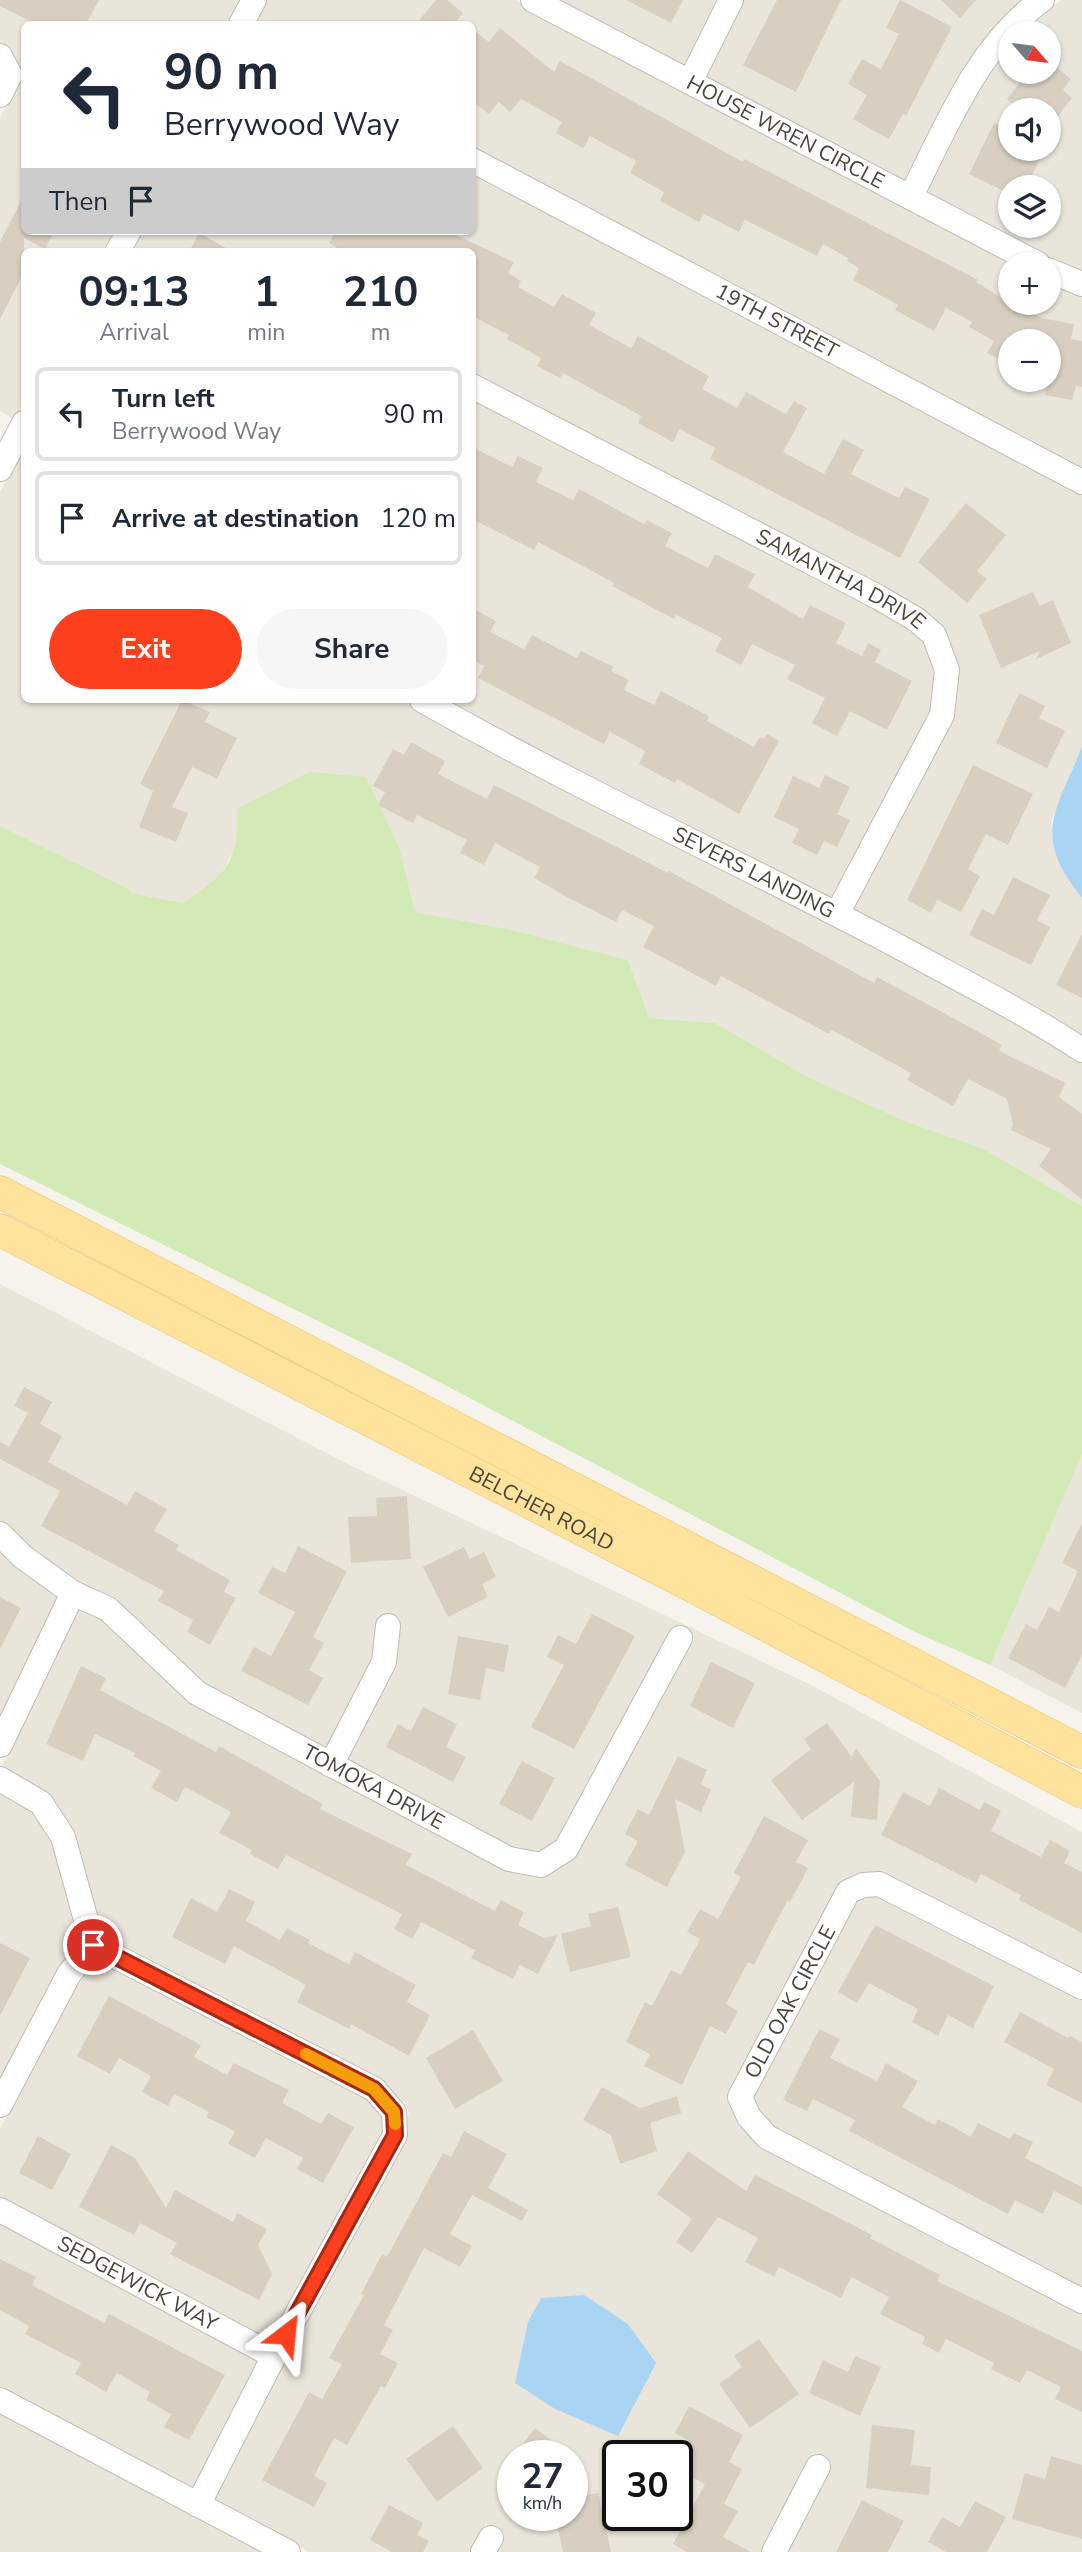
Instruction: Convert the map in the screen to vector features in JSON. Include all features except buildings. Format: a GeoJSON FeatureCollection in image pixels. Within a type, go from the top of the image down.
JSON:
{"type":"FeatureCollection","features":[{"type":"Feature","properties":{"kind":"main road","name":"BELCHER ROAD"},"geometry":{"type":"LineString","coordinates":[[0,1192],[1082,1752]]}},
{"type":"Feature","properties":{"kind":"main road","name":"BELCHER ROAD"},"geometry":{"type":"LineString","coordinates":[[0,1230],[698,1590],[1082,1792]]}},
{"type":"Feature","properties":{"kind":"street"},"geometry":{"type":"LineString","coordinates":[[243,21],[254,0]]}},
{"type":"Feature","properties":{"kind":"street","name":"HOUSE WREN CIRCLE"},"geometry":{"type":"LineString","coordinates":[[533,0],[1016,252]]}},
{"type":"Feature","properties":{"kind":"street"},"geometry":{"type":"LineString","coordinates":[[690,82],[730,0]]}},
{"type":"Feature","properties":{"kind":"street"},"geometry":{"type":"LineString","coordinates":[[911,196],[976,71],[1012,26],[1042,0]]}},
{"type":"Feature","properties":{"kind":"street"},"geometry":{"type":"LineString","coordinates":[[0,56],[10,75],[0,95]]}},
{"type":"Feature","properties":{"kind":"street","name":"19TH STREET"},"geometry":{"type":"LineString","coordinates":[[476,162],[1082,482]]}},
{"type":"Feature","properties":{"kind":"street"},"geometry":{"type":"LineString","coordinates":[[1061,275],[1082,284]]}},
{"type":"Feature","properties":{"kind":"street","name":"SAMANTHA DRIVE"},"geometry":{"type":"LineString","coordinates":[[476,388],[878,597],[917,620],[934,635],[947,670],[942,715],[837,914]]}},
{"type":"Feature","properties":{"kind":"street"},"geometry":{"type":"LineString","coordinates":[[0,469],[17,428]]}},
{"type":"Feature","properties":{"kind":"street","name":"SEVERS LANDING"},"geometry":{"type":"LineString","coordinates":[[427,703],[480,733],[837,914],[1039,1022],[1082,1050]]}},
{"type":"Feature","properties":{"kind":"street","name":"TOMOKA DRIVE"},"geometry":{"type":"LineString","coordinates":[[0,1534],[23,1557],[73,1593],[107,1609],[197,1693],[509,1858],[541,1865],[566,1849],[680,1639]]}},
{"type":"Feature","properties":{"kind":"street"},"geometry":{"type":"LineString","coordinates":[[0,1745],[73,1593]]}},
{"type":"Feature","properties":{"kind":"street"},"geometry":{"type":"LineString","coordinates":[[331,1765],[384,1662],[388,1626]]}},
{"type":"Feature","properties":{"kind":"street"},"geometry":{"type":"LineString","coordinates":[[0,1779],[41,1803],[63,1837],[93,1945],[374,2089],[394,2112],[395,2135],[274,2356],[198,2505]]}},
{"type":"Feature","properties":{"kind":"street","name":"OLD OAK CIRCLE"},"geometry":{"type":"LineString","coordinates":[[1082,1987],[879,1884],[863,1885],[848,1892],[740,2097],[748,2117],[767,2137],[1082,2301]]}},
{"type":"Feature","properties":{"kind":"street"},"geometry":{"type":"LineString","coordinates":[[0,2105],[69,1974],[93,1945]]}},
{"type":"Feature","properties":{"kind":"street","name":"SEDGEWICK WAY"},"geometry":{"type":"LineString","coordinates":[[0,2210],[274,2356]]}},
{"type":"Feature","properties":{"kind":"street"},"geometry":{"type":"LineString","coordinates":[[0,2400],[288,2552]]}},
{"type":"Feature","properties":{"kind":"street"},"geometry":{"type":"LineString","coordinates":[[774,2552],[818,2467]]}},
{"type":"Feature","properties":{"kind":"shaded area"},"geometry":{"type":"Polygon","coordinates":[[[0,0],[241,0],[230,21],[21,21],[21,235],[114,235],[107,248],[21,248],[21,406],[14,419],[0,411],[0,118],[20,80],[0,45],[0,0]]]}},
{"type":"Feature","properties":{"kind":"shaded area"},"geometry":{"type":"Polygon","coordinates":[[[266,0],[515,0],[998,254],[998,315],[1061,315],[1061,286],[1082,294],[1082,471],[476,151],[476,21],[255,21],[266,0]]]}},
{"type":"Feature","properties":{"kind":"shaded area"},"geometry":{"type":"Polygon","coordinates":[[[554,0],[718,0],[684,69],[554,0]]]}},
{"type":"Feature","properties":{"kind":"shaded area"},"geometry":{"type":"Polygon","coordinates":[[[743,0],[1025,0],[1011,21],[998,21],[998,41],[906,182],[704,79],[743,0]]]}},
{"type":"Feature","properties":{"kind":"shaded area"},"geometry":{"type":"Polygon","coordinates":[[[1061,0],[1082,0],[1082,274],[1061,266],[1061,252],[1036,252],[1010,238],[1061,238],[1061,175],[998,175],[998,231],[925,192],[986,76],[998,61],[998,84],[1061,84],[1061,21],[1035,21],[1061,0]]]}},
{"type":"Feature","properties":{"kind":"shaded area"},"geometry":{"type":"Polygon","coordinates":[[[476,173],[1082,493],[1082,746],[1051,821],[1053,845],[1068,880],[1082,898],[1082,1039],[851,911],[952,717],[944,632],[476,377],[476,248],[132,248],[139,235],[476,235],[476,173]]]}},
{"type":"Feature","properties":{"kind":"shaded area"},"geometry":{"type":"Polygon","coordinates":[[[476,399],[873,605],[925,639],[936,670],[932,711],[832,901],[448,703],[476,703],[476,399]]]}},
{"type":"Feature","properties":{"kind":"shaded area"},"geometry":{"type":"Polygon","coordinates":[[[21,453],[21,703],[407,703],[476,742],[833,923],[1034,1030],[1079,1060],[1082,1063],[1082,1206],[982,1148],[907,1122],[806,1076],[715,1023],[649,1018],[628,960],[508,929],[415,912],[400,850],[239,840],[219,879],[183,903],[132,893],[129,889],[0,826],[0,492],[21,453]]]}},
{"type":"Feature","properties":{"kind":"shaded area"},"geometry":{"type":"Polygon","coordinates":[[[0,1284],[348,1464],[811,1685],[1082,1832],[1082,1976],[861,1875],[732,2108],[1082,2312],[1082,2552],[786,2552],[832,2463],[813,2453],[761,2552],[496,2552],[505,2534],[499,2531],[588,2531],[588,2440],[497,2440],[497,2530],[486,2524],[471,2552],[309,2552],[212,2501],[409,2113],[405,2102],[102,1939],[72,1832],[1,1768],[79,1607],[102,1617],[164,1677],[504,1867],[576,1854],[694,1635],[674,1625],[557,1842],[537,1854],[512,1849],[345,1761],[394,1667],[399,1618],[378,1615],[374,1659],[325,1751],[203,1685],[29,1549],[0,1521],[0,1284]]]}},
{"type":"Feature","properties":{"kind":"shaded area"},"geometry":{"type":"Polygon","coordinates":[[[1082,1455],[1082,1713],[990,1665],[1082,1455]]]}},
{"type":"Feature","properties":{"kind":"shaded area"},"geometry":{"type":"Polygon","coordinates":[[[0,1548],[60,1595],[0,1720],[0,1548]]]}},
{"type":"Feature","properties":{"kind":"shaded area"},"geometry":{"type":"Polygon","coordinates":[[[0,1790],[33,1810],[53,1840],[82,1942],[0,2082],[0,1790]]]}},
{"type":"Feature","properties":{"kind":"shaded area"},"geometry":{"type":"Polygon","coordinates":[[[866,1895],[878,1895],[1082,1998],[1082,2290],[773,2129],[757,2112],[752,2099],[856,1899],[866,1895]]]}},
{"type":"Feature","properties":{"kind":"shaded area"},"geometry":{"type":"Polygon","coordinates":[[[97,1958],[367,2096],[384,2115],[384,2132],[269,2343],[0,2198],[0,2129],[78,1980],[97,1958]]]}},
{"type":"Feature","properties":{"kind":"shaded area"},"geometry":{"type":"Polygon","coordinates":[[[0,2221],[260,2360],[193,2491],[0,2389],[0,2221]]]}},
{"type":"Feature","properties":{"kind":"shaded area"},"geometry":{"type":"Polygon","coordinates":[[[0,2411],[267,2552],[0,2552],[0,2411]]]}},
{"type":"Feature","properties":{"kind":"green space"},"geometry":{"type":"Polygon","coordinates":[[[309,772],[366,777],[400,850],[415,912],[508,929],[628,960],[649,1018],[715,1023],[806,1076],[907,1122],[982,1148],[1082,1206],[1082,1455],[990,1665],[915,1632],[397,1360],[0,1164],[0,826],[129,889],[132,893],[183,903],[210,884],[227,865],[236,842],[237,809],[309,772]]]}},
{"type":"Feature","properties":{"kind":"water"},"geometry":{"type":"Polygon","coordinates":[[[1082,746],[1082,898],[1066,876],[1057,856],[1053,822],[1082,746]]]}},
{"type":"Feature","properties":{"kind":"water"},"geometry":{"type":"Polygon","coordinates":[[[584,2295],[628,2324],[656,2363],[618,2436],[555,2409],[515,2383],[528,2322],[541,2298],[584,2295]]]}},
{"type":"Feature","properties":{"kind":"slow traffic"},"geometry":{"type":"LineString","coordinates":[[306,2054],[374,2089],[394,2112],[395,2124]]}},
{"type":"Feature","properties":{"kind":"route"},"geometry":{"type":"LineString","coordinates":[[93,1945],[374,2089],[394,2112],[395,2135],[286,2334]]}}]}
